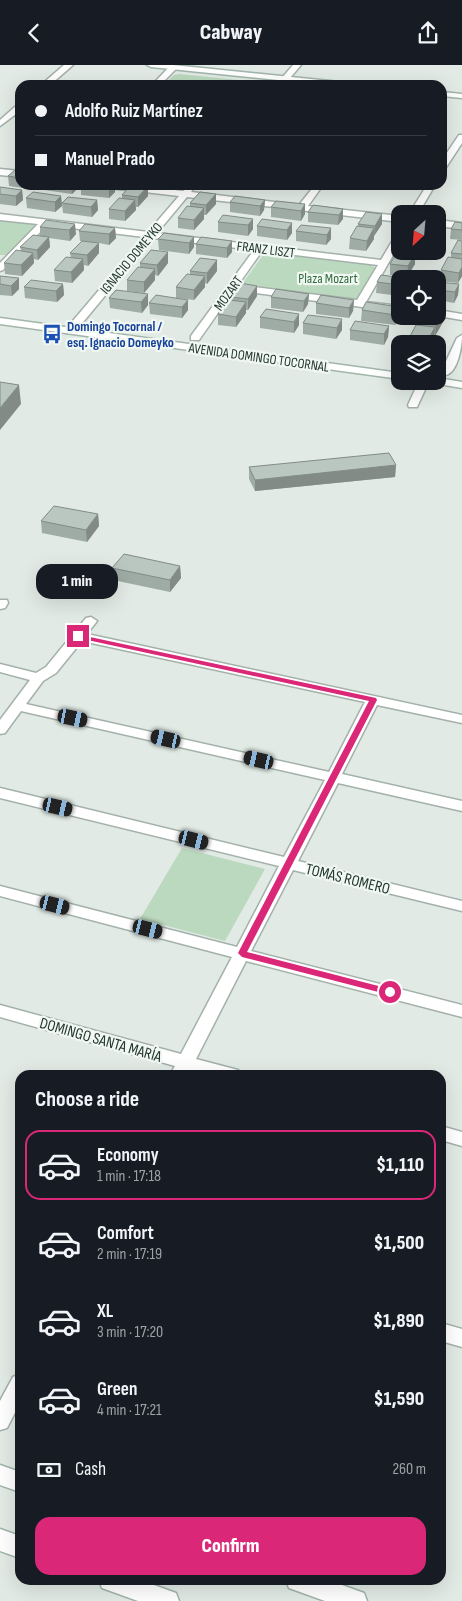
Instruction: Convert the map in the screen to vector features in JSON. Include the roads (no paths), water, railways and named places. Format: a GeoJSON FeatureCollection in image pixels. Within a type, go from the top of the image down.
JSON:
{"type":"FeatureCollection","features":[{"type":"Feature","properties":{"kind":"street"},"geometry":{"type":"LineString","coordinates":[[52,80],[69,65]]}},
{"type":"Feature","properties":{"kind":"street"},"geometry":{"type":"LineString","coordinates":[[151,65],[268,80]]}},
{"type":"Feature","properties":{"kind":"street"},"geometry":{"type":"LineString","coordinates":[[285,80],[297,65]]}},
{"type":"Feature","properties":{"kind":"street"},"geometry":{"type":"LineString","coordinates":[[161,80],[174,67]]}},
{"type":"Feature","properties":{"kind":"street"},"geometry":{"type":"LineString","coordinates":[[447,94],[462,96]]}},
{"type":"Feature","properties":{"kind":"street"},"geometry":{"type":"LineString","coordinates":[[0,124],[15,111]]}},
{"type":"Feature","properties":{"kind":"street"},"geometry":{"type":"LineString","coordinates":[[447,160],[462,137]]}},
{"type":"Feature","properties":{"kind":"street"},"geometry":{"type":"LineString","coordinates":[[0,172],[15,174]]}},
{"type":"Feature","properties":{"kind":"street"},"geometry":{"type":"LineString","coordinates":[[152,190],[391,218]]}},
{"type":"Feature","properties":{"kind":"street","name":"IGNACIO DOMEYKO"},"geometry":{"type":"LineString","coordinates":[[70,331],[189,190]]}},
{"type":"Feature","properties":{"kind":"street"},"geometry":{"type":"LineString","coordinates":[[302,207],[315,190]]}},
{"type":"Feature","properties":{"kind":"street"},"geometry":{"type":"LineString","coordinates":[[419,205],[428,190]]}},
{"type":"Feature","properties":{"kind":"street","name":"FRANZ LISZT"},"geometry":{"type":"LineString","coordinates":[[0,217],[384,263]]}},
{"type":"Feature","properties":{"kind":"street"},"geometry":{"type":"LineString","coordinates":[[0,269],[45,222]]}},
{"type":"Feature","properties":{"kind":"street"},"geometry":{"type":"LineString","coordinates":[[446,224],[462,226]]}},
{"type":"Feature","properties":{"kind":"street","name":"MOZART"},"geometry":{"type":"LineString","coordinates":[[196,338],[260,248]]}},
{"type":"Feature","properties":{"kind":"street"},"geometry":{"type":"LineString","coordinates":[[360,303],[391,251]]}},
{"type":"Feature","properties":{"kind":"street"},"geometry":{"type":"LineString","coordinates":[[0,257],[10,258]]}},
{"type":"Feature","properties":{"kind":"street"},"geometry":{"type":"LineString","coordinates":[[232,287],[391,308]]}},
{"type":"Feature","properties":{"kind":"street","name":"AVENIDA DOMINGO TOCORNAL"},"geometry":{"type":"LineString","coordinates":[[0,312],[391,365]]}},
{"type":"Feature","properties":{"kind":"street"},"geometry":{"type":"LineString","coordinates":[[446,314],[462,317]]}},
{"type":"Feature","properties":{"kind":"street","name":"AVENIDA DOMINGO TOCORNAL"},"geometry":{"type":"LineString","coordinates":[[0,321],[391,375]]}},
{"type":"Feature","properties":{"kind":"street"},"geometry":{"type":"LineString","coordinates":[[446,365],[462,338]]}},
{"type":"Feature","properties":{"kind":"street"},"geometry":{"type":"LineString","coordinates":[[446,373],[462,375]]}},
{"type":"Feature","properties":{"kind":"street"},"geometry":{"type":"LineString","coordinates":[[446,383],[462,385]]}},
{"type":"Feature","properties":{"kind":"street"},"geometry":{"type":"LineString","coordinates":[[413,405],[420,390]]}},
{"type":"Feature","properties":{"kind":"street"},"geometry":{"type":"LineString","coordinates":[[0,729],[38,678],[51,670],[91,621]]}},
{"type":"Feature","properties":{"kind":"street"},"geometry":{"type":"LineString","coordinates":[[78,636],[462,719]]}},
{"type":"Feature","properties":{"kind":"street"},"geometry":{"type":"LineString","coordinates":[[0,668],[38,678]]}},
{"type":"Feature","properties":{"kind":"street"},"geometry":{"type":"LineString","coordinates":[[183,1069],[373,700]]}},
{"type":"Feature","properties":{"kind":"street"},"geometry":{"type":"LineString","coordinates":[[18,705],[462,806]]}},
{"type":"Feature","properties":{"kind":"street","name":"TOMÁS ROMERO"},"geometry":{"type":"LineString","coordinates":[[0,793],[462,906]]}},
{"type":"Feature","properties":{"kind":"street"},"geometry":{"type":"LineString","coordinates":[[0,891],[462,1011]]}},
{"type":"Feature","properties":{"kind":"street","name":"DOMINGO SANTA MARÍA"},"geometry":{"type":"LineString","coordinates":[[0,1011],[183,1069]]}},
{"type":"Feature","properties":{"kind":"street"},"geometry":{"type":"LineString","coordinates":[[446,1134],[462,1139]]}},
{"type":"Feature","properties":{"kind":"street"},"geometry":{"type":"LineString","coordinates":[[446,1333],[462,1338]]}},
{"type":"Feature","properties":{"kind":"street"},"geometry":{"type":"LineString","coordinates":[[0,1421],[15,1392]]}},
{"type":"Feature","properties":{"kind":"street"},"geometry":{"type":"LineString","coordinates":[[0,1475],[15,1480]]}},
{"type":"Feature","properties":{"kind":"street"},"geometry":{"type":"LineString","coordinates":[[0,1540],[15,1545]]}},
{"type":"Feature","properties":{"kind":"street"},"geometry":{"type":"LineString","coordinates":[[124,1585],[168,1601]]}},
{"type":"Feature","properties":{"kind":"street"},"geometry":{"type":"LineString","coordinates":[[310,1585],[356,1601]]}},
{"type":"Feature","properties":{"kind":"place","name":"Domingo Tocornal / esq. Ignacio Domeyko"},"geometry":{"type":"Point","coordinates":[52,334]}},
{"type":"Feature","properties":{"kind":"park label","name":"Plaza Mozart"},"geometry":{"type":"Point","coordinates":[328,278]}}]}
